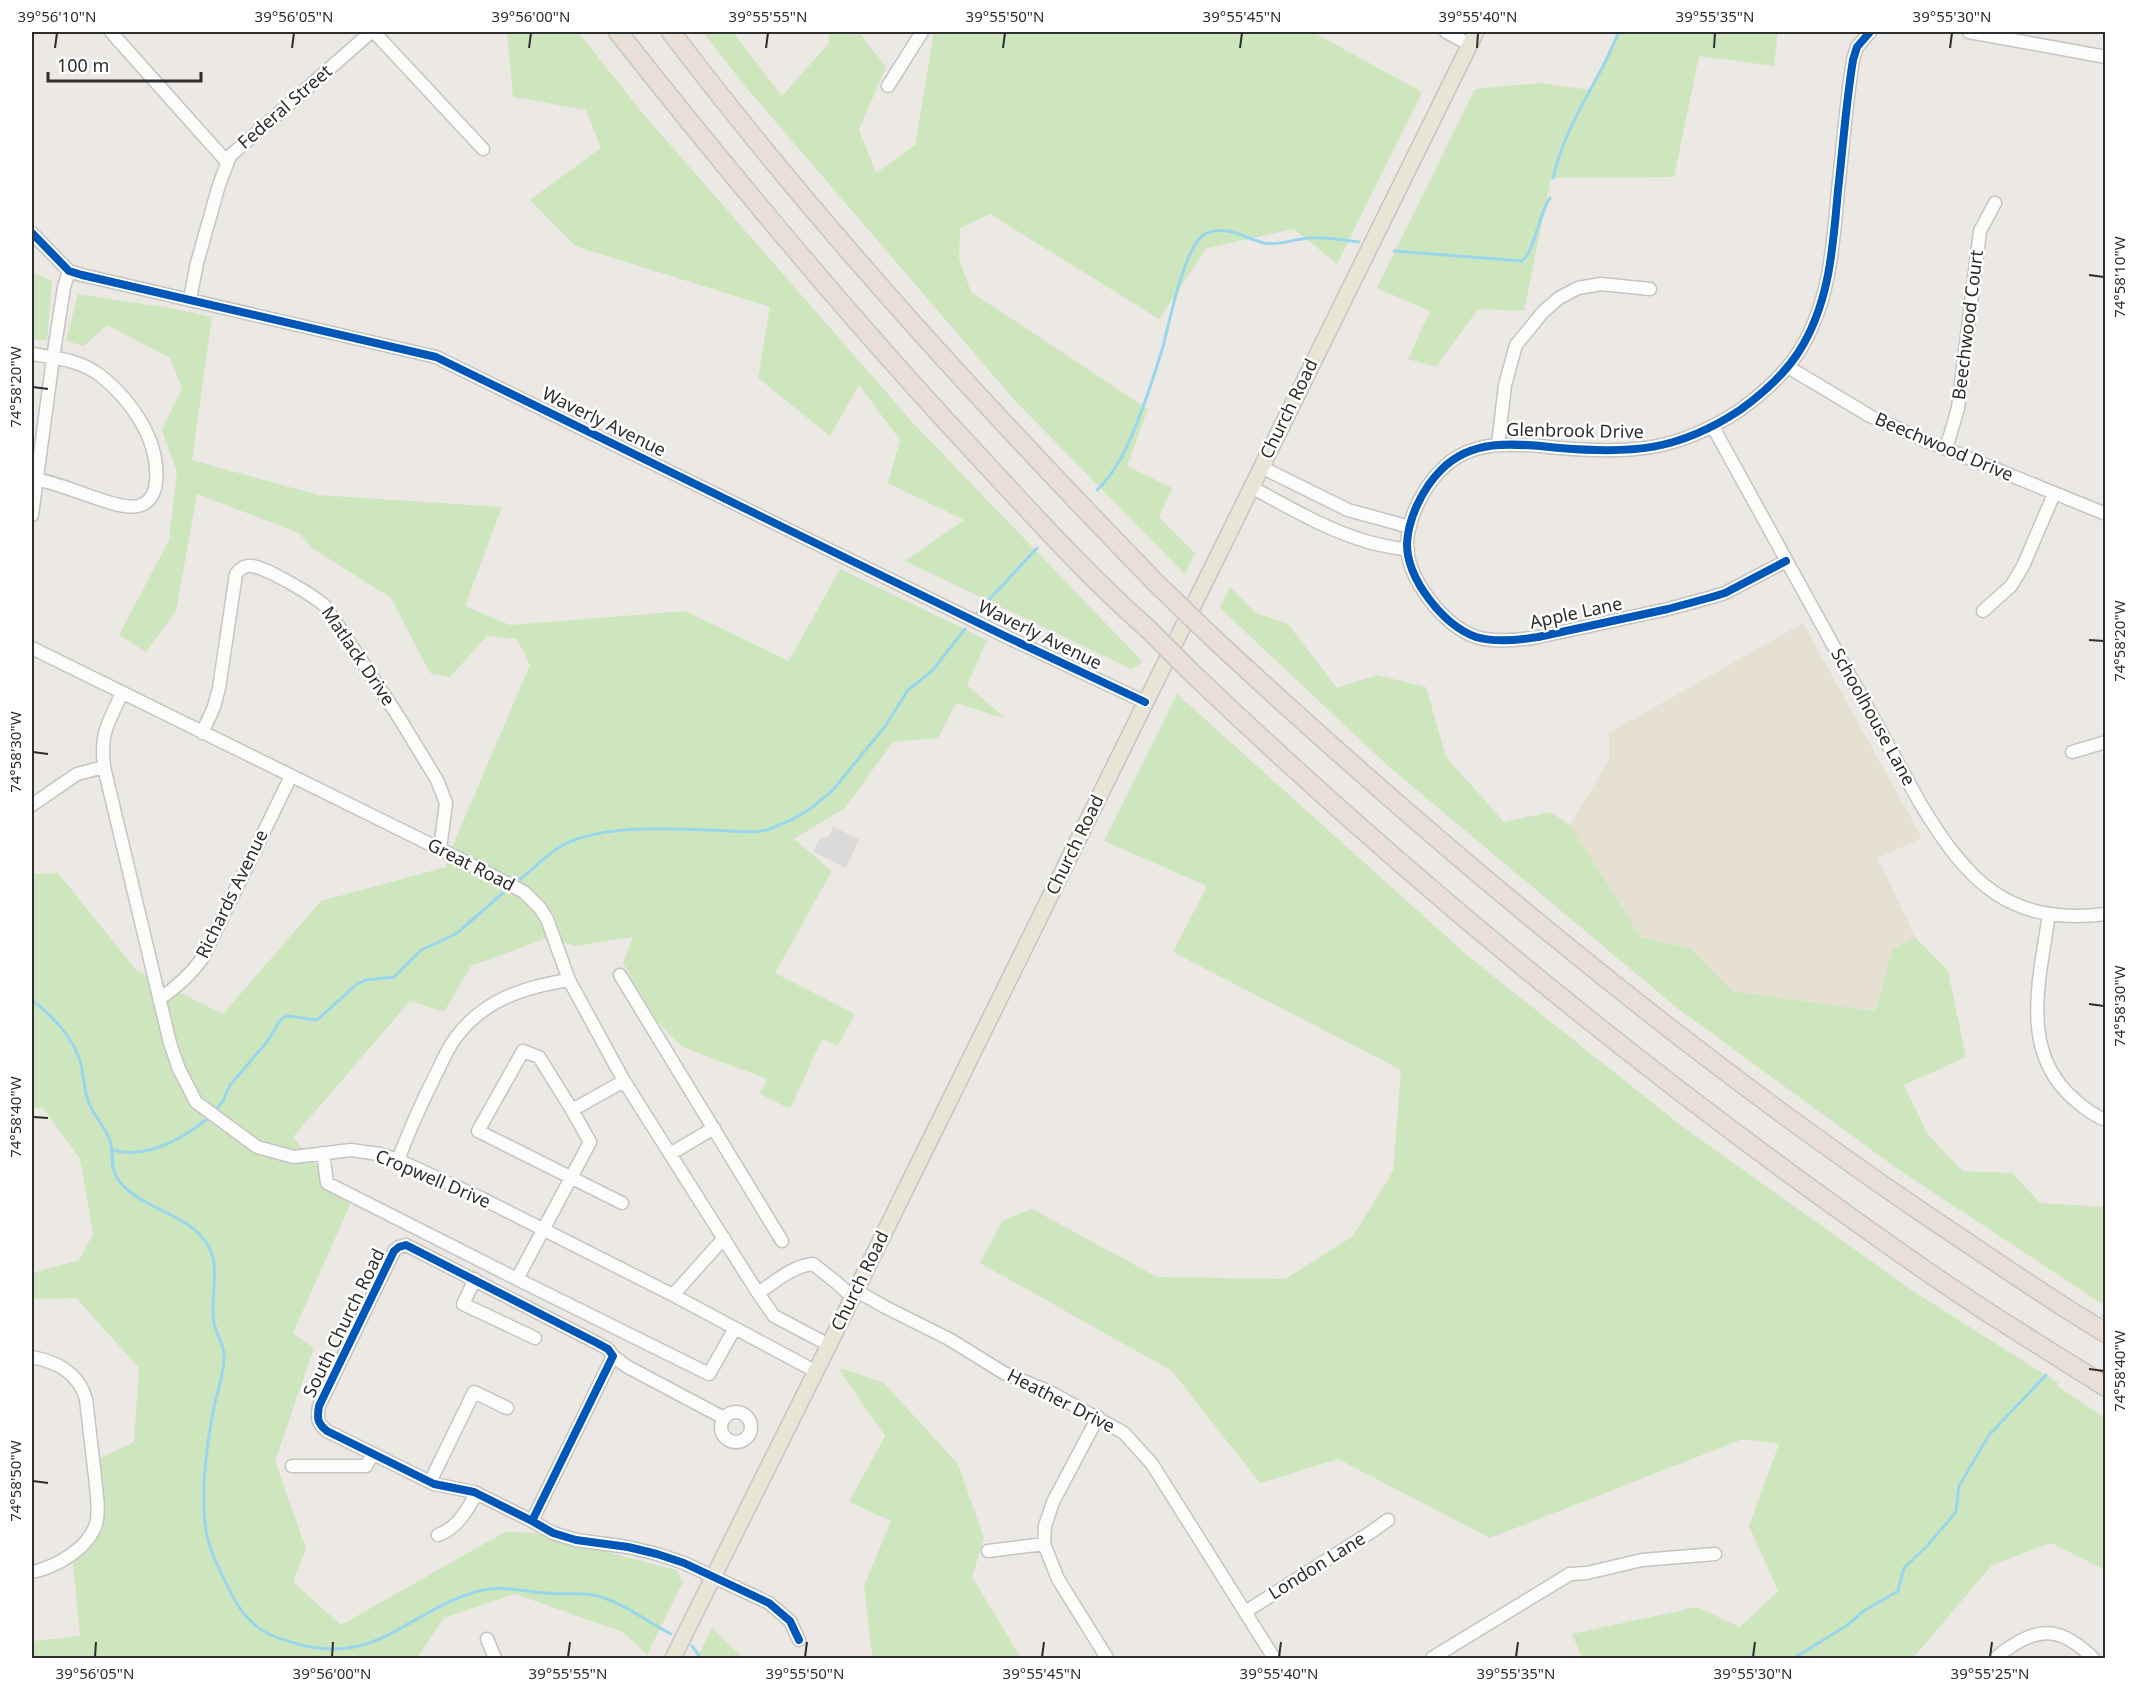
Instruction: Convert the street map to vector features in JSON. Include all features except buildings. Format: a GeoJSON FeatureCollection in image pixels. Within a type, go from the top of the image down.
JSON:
{"type":"FeatureCollection","features":[{"type":"Feature","properties":{"kind":"highway"},"geometry":{"type":"LineString","coordinates":[[618,32],[764,213],[878,347],[1102,585],[1281,758],[1416,877],[1640,1061],[1864,1227],[2003,1322],[2106,1387]]}},
{"type":"Feature","properties":{"kind":"highway"},"geometry":{"type":"LineString","coordinates":[[671,32],[795,188],[882,290],[1015,437],[1157,584],[1295,714],[1509,900],[1641,1006],[1894,1193],[2039,1292],[2106,1333]]}},
{"type":"Feature","properties":{"kind":"highway"},"geometry":{"type":"LineString","coordinates":[[676,32],[698,68]]}},
{"type":"Feature","properties":{"kind":"main road","name":"Church Road"},"geometry":{"type":"LineString","coordinates":[[673,1659],[1472,38]]}},
{"type":"Feature","properties":{"kind":"street"},"geometry":{"type":"LineString","coordinates":[[111,32],[227,162]]}},
{"type":"Feature","properties":{"kind":"street"},"geometry":{"type":"LineString","coordinates":[[373,32],[483,148]]}},
{"type":"Feature","properties":{"kind":"street","name":"Federal Street"},"geometry":{"type":"LineString","coordinates":[[190,299],[197,263],[227,162],[235,150],[373,32]]}},
{"type":"Feature","properties":{"kind":"street"},"geometry":{"type":"LineString","coordinates":[[888,86],[922,32]]}},
{"type":"Feature","properties":{"kind":"street"},"geometry":{"type":"LineString","coordinates":[[1446,32],[1472,38]]}},
{"type":"Feature","properties":{"kind":"street","name":"Glenbrook Drive"},"geometry":{"type":"LineString","coordinates":[[1408,550],[1407,540],[1410,527],[1424,492],[1443,467],[1465,453],[1498,444],[1632,449],[1676,442],[1713,427],[1753,400],[1788,367],[1809,333],[1827,284],[1836,222],[1850,74],[1857,48],[1870,32]]}},
{"type":"Feature","properties":{"kind":"street"},"geometry":{"type":"LineString","coordinates":[[1969,32],[2106,57]]}},
{"type":"Feature","properties":{"kind":"street","name":"Beechwood Court"},"geometry":{"type":"LineString","coordinates":[[1946,449],[1958,408],[1980,231],[1995,203]]}},
{"type":"Feature","properties":{"kind":"street"},"geometry":{"type":"LineString","coordinates":[[32,233],[69,271],[64,287],[34,479],[32,515]]}},
{"type":"Feature","properties":{"kind":"street","name":"Waverly Avenue"},"geometry":{"type":"LineString","coordinates":[[69,271],[436,357],[1007,637],[1145,702]]}},
{"type":"Feature","properties":{"kind":"street"},"geometry":{"type":"LineString","coordinates":[[1498,444],[1505,385],[1516,345],[1543,312],[1558,298],[1578,288],[1601,284],[1650,289]]}},
{"type":"Feature","properties":{"kind":"street"},"geometry":{"type":"LineString","coordinates":[[32,354],[76,362],[93,370],[109,383],[136,414],[153,444],[157,470],[156,488],[147,502],[133,507],[114,504],[34,479]]}},
{"type":"Feature","properties":{"kind":"street","name":"Beechwood Drive"},"geometry":{"type":"LineString","coordinates":[[1788,367],[1870,416],[2106,514]]}},
{"type":"Feature","properties":{"kind":"street","name":"Schoolhouse Lane"},"geometry":{"type":"LineString","coordinates":[[1713,427],[1920,803],[1950,850],[1968,871],[2000,896],[2023,908],[2049,915],[2106,914]]}},
{"type":"Feature","properties":{"kind":"street"},"geometry":{"type":"LineString","coordinates":[[1261,467],[1348,510],[1410,527]]}},
{"type":"Feature","properties":{"kind":"street"},"geometry":{"type":"LineString","coordinates":[[1251,487],[1346,535],[1408,550]]}},
{"type":"Feature","properties":{"kind":"street"},"geometry":{"type":"LineString","coordinates":[[1983,611],[2011,586],[2023,566],[2054,494]]}},
{"type":"Feature","properties":{"kind":"street","name":"Apple Lane"},"geometry":{"type":"LineString","coordinates":[[1408,550],[1412,568],[1425,593],[1455,626],[1477,637],[1512,640],[1549,635],[1698,601],[1725,593],[1786,561]]}},
{"type":"Feature","properties":{"kind":"street","name":"Matlack Drive"},"geometry":{"type":"LineString","coordinates":[[202,733],[214,707],[219,688],[236,574],[241,568],[247,566],[259,568],[317,598],[325,606],[398,716],[443,792],[446,803],[440,849]]}},
{"type":"Feature","properties":{"kind":"street","name":"Great Road"},"geometry":{"type":"LineString","coordinates":[[32,648],[524,892],[547,919],[569,980],[624,1081],[758,1293],[774,1316],[829,1345]]}},
{"type":"Feature","properties":{"kind":"street","name":"Cropwell Drive"},"geometry":{"type":"LineString","coordinates":[[122,693],[102,743],[104,767],[174,1056],[196,1102],[257,1147],[294,1157],[366,1151],[398,1160],[481,1198],[673,1295],[815,1371]]}},
{"type":"Feature","properties":{"kind":"street"},"geometry":{"type":"LineString","coordinates":[[2072,752],[2106,742]]}},
{"type":"Feature","properties":{"kind":"street"},"geometry":{"type":"LineString","coordinates":[[32,805],[76,774],[104,767]]}},
{"type":"Feature","properties":{"kind":"street","name":"Richards Avenue"},"geometry":{"type":"LineString","coordinates":[[159,999],[178,986],[203,957],[291,776]]}},
{"type":"Feature","properties":{"kind":"street"},"geometry":{"type":"LineString","coordinates":[[2049,915],[2037,1006],[2040,1045],[2057,1084],[2085,1109],[2106,1120]]}},
{"type":"Feature","properties":{"kind":"street"},"geometry":{"type":"LineString","coordinates":[[620,975],[782,1241]]}},
{"type":"Feature","properties":{"kind":"street"},"geometry":{"type":"LineString","coordinates":[[398,1160],[430,1085],[452,1044],[468,1022],[481,1010],[508,995],[569,980]]}},
{"type":"Feature","properties":{"kind":"street"},"geometry":{"type":"LineString","coordinates":[[518,1279],[543,1231],[571,1178],[590,1142],[539,1057],[523,1051],[478,1131],[571,1178],[622,1203]]}},
{"type":"Feature","properties":{"kind":"street"},"geometry":{"type":"LineString","coordinates":[[572,1110],[624,1081]]}},
{"type":"Feature","properties":{"kind":"street"},"geometry":{"type":"LineString","coordinates":[[670,1154],[714,1128]]}},
{"type":"Feature","properties":{"kind":"street"},"geometry":{"type":"LineString","coordinates":[[323,1153],[327,1183],[709,1374],[735,1328]]}},
{"type":"Feature","properties":{"kind":"street"},"geometry":{"type":"LineString","coordinates":[[673,1295],[724,1238]]}},
{"type":"Feature","properties":{"kind":"street","name":"South Church Road"},"geometry":{"type":"LineString","coordinates":[[724,1418],[626,1366],[608,1349],[597,1343],[406,1245],[399,1246],[394,1251],[319,1406],[317,1417],[319,1425],[327,1431],[373,1454],[430,1482],[477,1493],[553,1533],[576,1540],[657,1554],[684,1563],[756,1596],[775,1607],[790,1621],[800,1640]]}},
{"type":"Feature","properties":{"kind":"street"},"geometry":{"type":"LineString","coordinates":[[758,1293],[792,1270],[802,1265],[813,1264],[854,1293]]}},
{"type":"Feature","properties":{"kind":"street"},"geometry":{"type":"LineString","coordinates":[[475,1279],[463,1304],[535,1338]]}},
{"type":"Feature","properties":{"kind":"street","name":"Heather Drive"},"geometry":{"type":"LineString","coordinates":[[854,1293],[950,1339],[1004,1373],[1050,1392],[1124,1433],[1152,1464],[1274,1659]]}},
{"type":"Feature","properties":{"kind":"street"},"geometry":{"type":"LineString","coordinates":[[532,1521],[613,1356]]}},
{"type":"Feature","properties":{"kind":"street"},"geometry":{"type":"LineString","coordinates":[[32,1357],[55,1363],[65,1369],[78,1380],[83,1388],[97,1500],[96,1523],[90,1536],[71,1555],[57,1564],[32,1572]]}},
{"type":"Feature","properties":{"kind":"street"},"geometry":{"type":"LineString","coordinates":[[430,1482],[474,1392],[507,1408]]}},
{"type":"Feature","properties":{"kind":"street"},"geometry":{"type":"LineString","coordinates":[[1098,1417],[1056,1496],[1045,1526],[1044,1544],[1058,1579],[1107,1659]]}},
{"type":"Feature","properties":{"kind":"street"},"geometry":{"type":"LineString","coordinates":[[292,1466],[366,1466],[373,1454]]}},
{"type":"Feature","properties":{"kind":"street"},"geometry":{"type":"LineString","coordinates":[[438,1535],[448,1532],[457,1523],[477,1493]]}},
{"type":"Feature","properties":{"kind":"street","name":"London Lane"},"geometry":{"type":"LineString","coordinates":[[1245,1612],[1388,1520]]}},
{"type":"Feature","properties":{"kind":"street"},"geometry":{"type":"LineString","coordinates":[[988,1551],[1044,1544]]}},
{"type":"Feature","properties":{"kind":"street"},"geometry":{"type":"LineString","coordinates":[[1432,1659],[1570,1574],[1587,1573],[1642,1560],[1715,1554]]}},
{"type":"Feature","properties":{"kind":"street"},"geometry":{"type":"LineString","coordinates":[[1996,1659],[2001,1653],[2024,1638],[2040,1633],[2066,1637],[2080,1646],[2092,1659]]}},
{"type":"Feature","properties":{"kind":"street"},"geometry":{"type":"LineString","coordinates":[[487,1639],[495,1659]]}},
{"type":"Feature","properties":{"kind":"shaded area"},"geometry":{"type":"Polygon","coordinates":[[[1803,623],[1922,838],[1878,858],[1915,937],[1893,949],[1876,1011],[1732,991],[1692,949],[1641,937],[1570,825],[1609,760],[1609,733],[1803,623]]]}},
{"type":"Feature","properties":{"kind":"shaded area"},"geometry":{"type":"Polygon","coordinates":[[[833,827],[859,839],[846,868],[813,852],[819,839],[829,836],[833,827]]]}},
{"type":"Feature","properties":{"kind":"green space"},"geometry":{"type":"Polygon","coordinates":[[[507,32],[578,32],[645,116],[914,424],[1143,662],[1131,669],[905,561],[964,520],[888,483],[900,440],[859,385],[830,436],[758,378],[770,307],[575,246],[530,200],[601,148],[586,110],[513,97],[507,32]]]}},
{"type":"Feature","properties":{"kind":"green space"},"geometry":{"type":"Polygon","coordinates":[[[703,32],[733,32],[782,96],[829,43],[829,32],[859,32],[886,67],[859,130],[876,173],[915,145],[934,32],[1313,32],[1422,92],[1337,264],[1294,229],[1207,248],[1159,319],[990,214],[960,228],[959,259],[971,292],[1148,409],[1127,466],[1172,488],[1159,517],[1195,553],[1185,574],[1017,403],[744,85],[703,32]]]}},
{"type":"Feature","properties":{"kind":"green space"},"geometry":{"type":"Polygon","coordinates":[[[1618,32],[1778,32],[1774,66],[1699,56],[1674,177],[1551,178],[1524,311],[1478,309],[1436,367],[1408,359],[1430,311],[1377,288],[1475,89],[1540,83],[1591,90],[1618,32]]]}},
{"type":"Feature","properties":{"kind":"green space"},"geometry":{"type":"Polygon","coordinates":[[[32,272],[52,281],[47,341],[32,339],[32,272]]]}},
{"type":"Feature","properties":{"kind":"green space"},"geometry":{"type":"Polygon","coordinates":[[[78,294],[212,317],[192,460],[318,495],[502,507],[465,606],[510,625],[685,611],[789,661],[840,569],[987,640],[967,685],[1006,719],[956,703],[938,738],[893,742],[845,808],[794,839],[832,871],[775,973],[855,1014],[838,1046],[822,1039],[790,1109],[760,1094],[767,1079],[682,1047],[654,1018],[623,963],[633,937],[576,946],[547,938],[471,966],[444,1012],[410,1001],[293,1137],[350,1205],[293,1333],[314,1348],[275,1461],[306,1549],[293,1582],[341,1625],[505,1532],[534,1533],[676,1570],[683,1582],[647,1655],[623,1632],[515,1594],[444,1618],[417,1658],[32,1658],[32,1641],[80,1636],[73,1564],[103,1528],[94,1461],[134,1442],[139,1368],[76,1298],[32,1299],[32,1273],[79,1260],[93,1234],[80,1159],[43,1108],[32,1108],[32,874],[58,873],[137,971],[223,1014],[321,901],[446,867],[451,850],[530,665],[517,639],[487,636],[450,677],[430,673],[391,598],[312,548],[299,533],[197,494],[176,611],[146,652],[119,635],[169,540],[177,472],[162,430],[182,388],[170,358],[107,325],[84,346],[66,341],[78,294]]]}},
{"type":"Feature","properties":{"kind":"green space"},"geometry":{"type":"Polygon","coordinates":[[[1230,587],[1256,613],[1288,624],[1337,688],[1377,675],[1426,687],[1446,757],[1504,822],[1551,812],[1570,825],[1641,937],[1692,949],[1732,991],[1875,1011],[1893,949],[1915,937],[1948,971],[1966,1057],[1904,1085],[1928,1135],[1963,1171],[2012,1173],[2040,1203],[2105,1207],[2105,1306],[1895,1167],[1677,1008],[1387,765],[1220,608],[1230,587]]]}},
{"type":"Feature","properties":{"kind":"green space"},"geometry":{"type":"Polygon","coordinates":[[[1177,694],[1468,956],[1683,1127],[1913,1291],[2058,1383],[2057,1386],[2105,1418],[2105,1570],[2051,1543],[1992,1565],[1913,1658],[1582,1658],[1572,1634],[1697,1607],[1740,1627],[1778,1591],[1749,1526],[1779,1444],[1743,1439],[1490,1538],[1338,1459],[1260,1483],[1172,1371],[980,1263],[1002,1221],[1032,1209],[1157,1277],[1285,1279],[1353,1236],[1393,1171],[1401,1070],[1173,952],[1207,886],[1104,841],[1177,694]]]}},
{"type":"Feature","properties":{"kind":"green space"},"geometry":{"type":"Polygon","coordinates":[[[841,1368],[884,1383],[958,1464],[984,1538],[972,1577],[1021,1658],[876,1658],[872,1654],[864,1586],[891,1521],[849,1502],[885,1436],[840,1371],[841,1368]]]}},
{"type":"Feature","properties":{"kind":"green space"},"geometry":{"type":"Polygon","coordinates":[[[712,1628],[743,1658],[697,1658],[712,1628]]]}},
{"type":"Feature","properties":{"kind":"waterway"},"geometry":{"type":"LineString","coordinates":[[1553,178],[1567,135],[1619,32]]}},
{"type":"Feature","properties":{"kind":"waterway"},"geometry":{"type":"LineString","coordinates":[[1394,251],[1522,261],[1530,250],[1550,198]]}},
{"type":"Feature","properties":{"kind":"waterway"},"geometry":{"type":"LineString","coordinates":[[1097,490],[1116,466],[1134,429],[1159,359],[1184,268],[1199,240],[1207,233],[1222,230],[1270,244],[1315,238],[1359,242]]}},
{"type":"Feature","properties":{"kind":"waterway"},"geometry":{"type":"LineString","coordinates":[[977,613],[1037,548]]}},
{"type":"Feature","properties":{"kind":"waterway"},"geometry":{"type":"LineString","coordinates":[[520,879],[557,848],[583,837],[606,832],[656,829],[754,832],[767,830],[793,819],[810,809],[833,790],[886,725],[908,690],[932,671],[965,629]]}},
{"type":"Feature","properties":{"kind":"waterway"},"geometry":{"type":"LineString","coordinates":[[215,1111],[223,1101],[230,1085],[267,1042],[281,1019],[287,1016],[317,1020],[357,984],[366,980],[394,977],[421,950],[456,934],[503,893]]}},
{"type":"Feature","properties":{"kind":"waterway"},"geometry":{"type":"LineString","coordinates":[[32,1000],[59,1026],[75,1049],[81,1063],[89,1103],[111,1143],[113,1168],[117,1178],[127,1190],[140,1199],[197,1231],[207,1243],[213,1258],[215,1273],[213,1314],[224,1356],[206,1459],[205,1525],[214,1557],[229,1590],[252,1623],[269,1634],[298,1644],[326,1649],[351,1648],[395,1632],[458,1598],[483,1590],[503,1588],[542,1593],[593,1595],[623,1606],[671,1634]]}},
{"type":"Feature","properties":{"kind":"waterway"},"geometry":{"type":"LineString","coordinates":[[112,1150],[139,1152],[165,1145],[189,1132],[211,1116]]}},
{"type":"Feature","properties":{"kind":"waterway"},"geometry":{"type":"LineString","coordinates":[[2103,1316],[2106,1313]]}},
{"type":"Feature","properties":{"kind":"waterway"},"geometry":{"type":"LineString","coordinates":[[1794,1658],[1846,1626],[1865,1610],[1898,1591],[1904,1568],[1927,1546],[1956,1512],[1959,1486],[1989,1435],[2046,1375]]}},
{"type":"Feature","properties":{"kind":"waterway"},"geometry":{"type":"LineString","coordinates":[[692,1646],[701,1658]]}},
{"type":"Feature","properties":{"kind":"cycle path"},"geometry":{"type":"LineString","coordinates":[[1786,561],[1725,593],[1712,597],[1668,609],[1538,637],[1499,640],[1476,637],[1451,622],[1440,612],[1420,586],[1413,572],[1407,544],[1413,514],[1428,485],[1441,470],[1467,452],[1497,445],[1610,450],[1654,447],[1675,442],[1717,424],[1740,410],[1779,377],[1798,353],[1809,334],[1823,295],[1832,253],[1853,60],[1857,47],[1870,32]]}},
{"type":"Feature","properties":{"kind":"cycle path"},"geometry":{"type":"LineString","coordinates":[[32,233],[69,271],[82,275],[436,357],[1007,637],[1145,702]]}},
{"type":"Feature","properties":{"kind":"cycle path"},"geometry":{"type":"LineString","coordinates":[[532,1521],[474,1492],[434,1484],[327,1431],[320,1423],[319,1406],[394,1251],[399,1247],[406,1245],[597,1343],[608,1349],[613,1356],[532,1521],[553,1533],[576,1540],[628,1547],[684,1563],[769,1603],[790,1621],[799,1640]]}}]}
